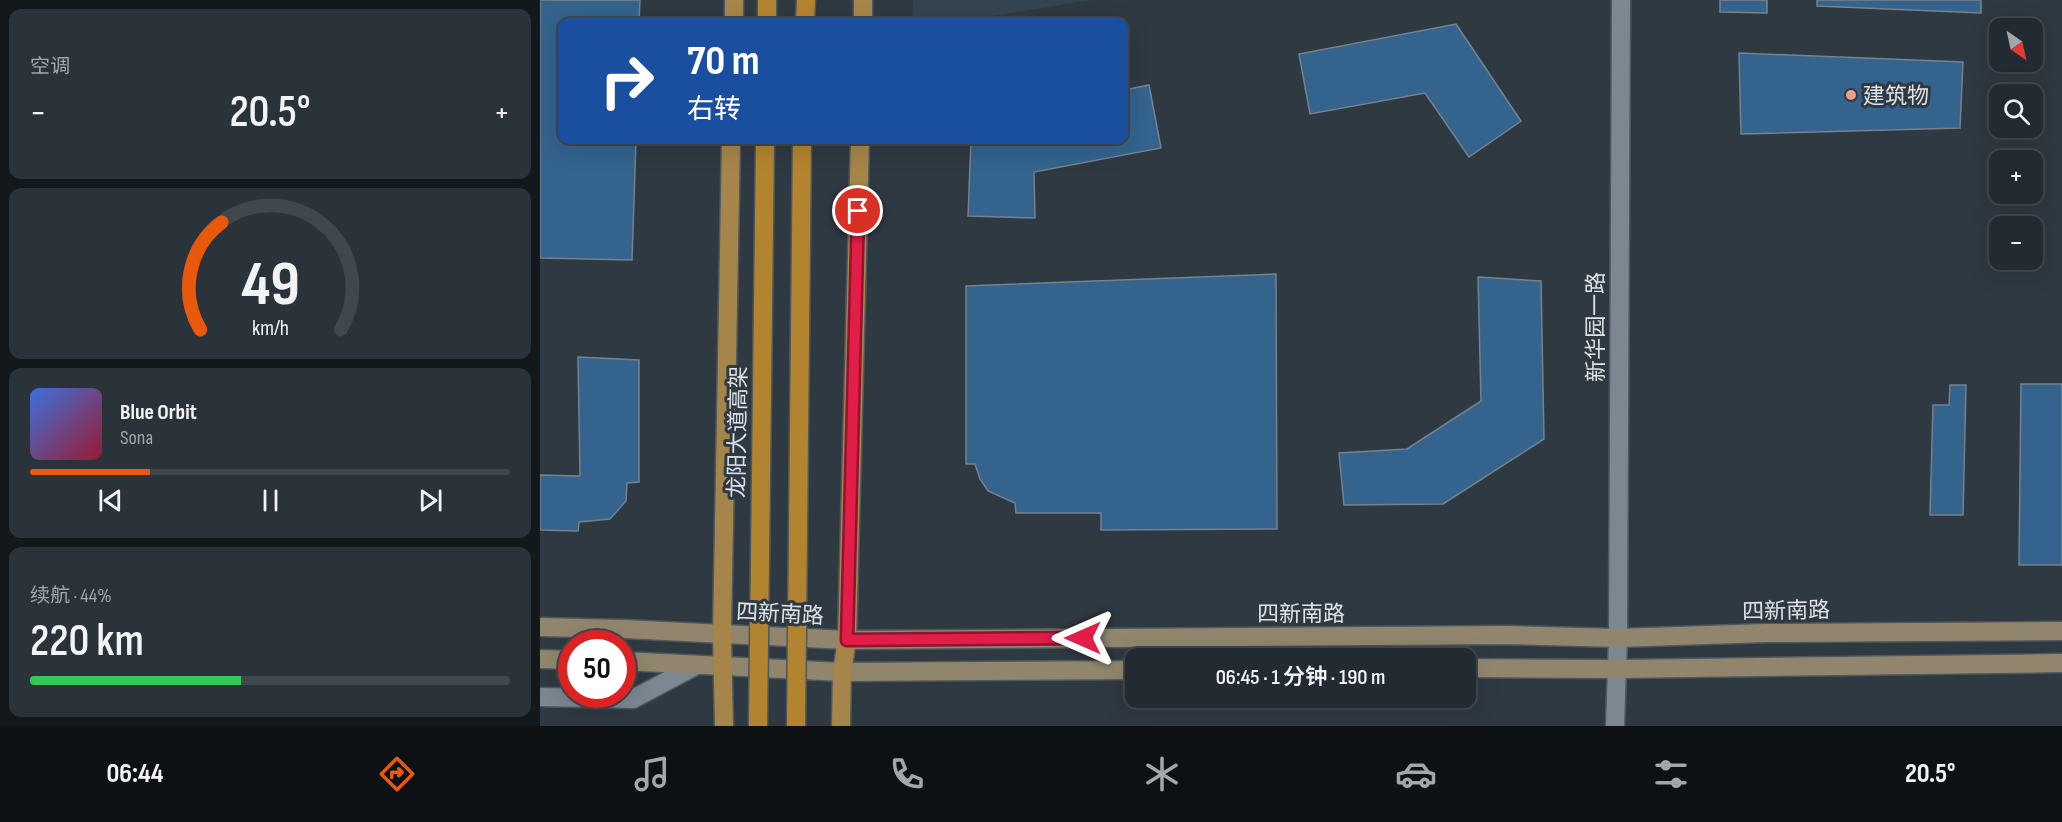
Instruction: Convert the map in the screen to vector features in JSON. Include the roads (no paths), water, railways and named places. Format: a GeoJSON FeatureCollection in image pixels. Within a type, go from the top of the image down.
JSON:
{"type":"FeatureCollection","features":[{"type":"Feature","properties":{"kind":"highway"},"geometry":{"type":"LineString","coordinates":[[767,0],[767,18]]}},
{"type":"Feature","properties":{"kind":"highway"},"geometry":{"type":"LineString","coordinates":[[805,18],[806,0]]}},
{"type":"Feature","properties":{"kind":"highway","name":"龙阳大道高架"},"geometry":{"type":"LineString","coordinates":[[758,726],[765,144]]}},
{"type":"Feature","properties":{"kind":"highway"},"geometry":{"type":"LineString","coordinates":[[796,726],[802,144]]}},
{"type":"Feature","properties":{"kind":"main road"},"geometry":{"type":"LineString","coordinates":[[734,0],[734,18]]}},
{"type":"Feature","properties":{"kind":"main road"},"geometry":{"type":"LineString","coordinates":[[863,0],[863,18]]}},
{"type":"Feature","properties":{"kind":"main road"},"geometry":{"type":"LineString","coordinates":[[724,726],[722,634],[731,144]]}},
{"type":"Feature","properties":{"kind":"main road"},"geometry":{"type":"LineString","coordinates":[[841,726],[842,672],[847,640],[860,144]]}},
{"type":"Feature","properties":{"kind":"main road","name":"四新南路"},"geometry":{"type":"LineString","coordinates":[[540,627],[847,640],[1508,635],[1618,654],[1765,666],[2062,663]]}},
{"type":"Feature","properties":{"kind":"main road","name":"四新南路"},"geometry":{"type":"LineString","coordinates":[[1476,667],[1618,654],[1766,633],[2062,631]]}},
{"type":"Feature","properties":{"kind":"main road"},"geometry":{"type":"LineString","coordinates":[[540,659],[558,660]]}},
{"type":"Feature","properties":{"kind":"main road"},"geometry":{"type":"LineString","coordinates":[[636,662],[842,672],[1125,670]]}},
{"type":"Feature","properties":{"kind":"street","name":"新华园一路"},"geometry":{"type":"LineString","coordinates":[[1615,726],[1618,654],[1621,0]]}},
{"type":"Feature","properties":{"kind":"street"},"geometry":{"type":"LineString","coordinates":[[540,697],[633,699],[697,665]]}},
{"type":"Feature","properties":{"kind":"place","name":"建筑物"},"geometry":{"type":"Point","coordinates":[1851,95]}}]}
